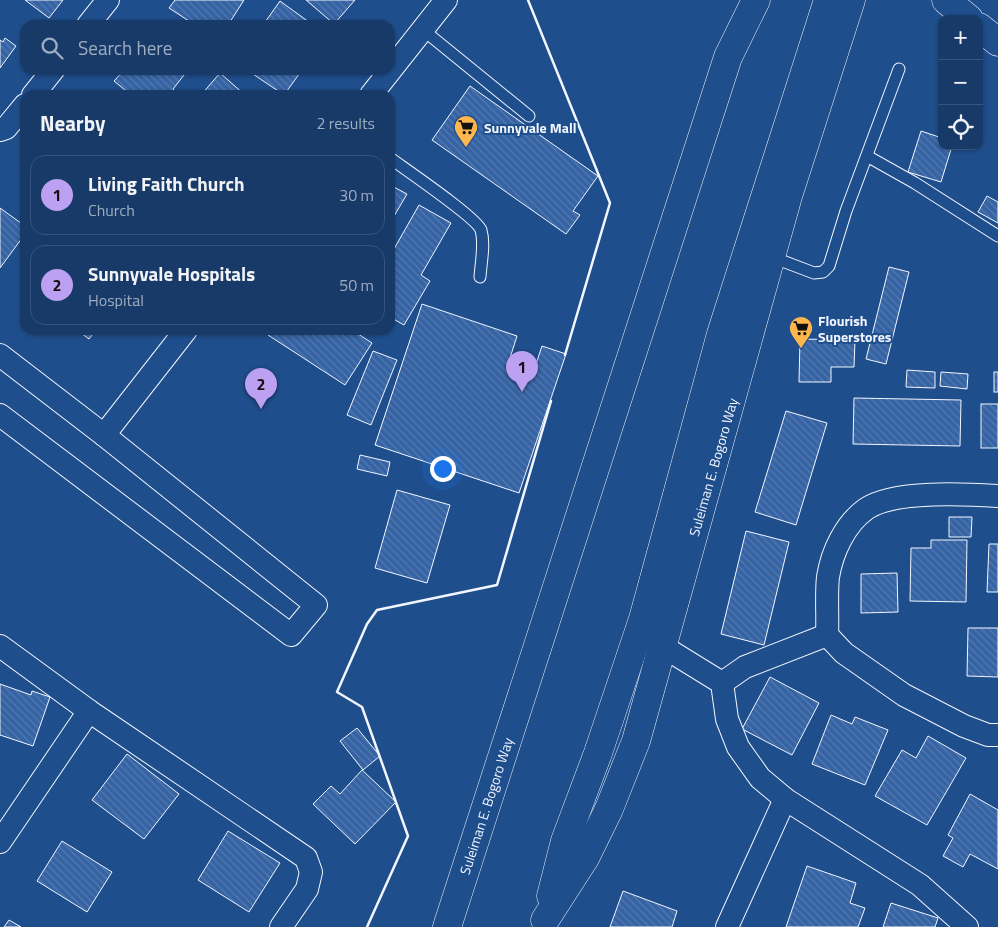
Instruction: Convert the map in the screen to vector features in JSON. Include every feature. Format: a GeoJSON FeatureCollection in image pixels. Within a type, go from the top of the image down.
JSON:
{"type":"FeatureCollection","features":[{"type":"Feature","properties":{"kind":"street"},"geometry":{"type":"LineString","coordinates":[[92,20],[108,0]]}},
{"type":"Feature","properties":{"kind":"street"},"geometry":{"type":"LineString","coordinates":[[395,64],[446,0]]}},
{"type":"Feature","properties":{"kind":"street"},"geometry":{"type":"LineString","coordinates":[[728,57],[734,0]]}},
{"type":"Feature","properties":{"kind":"street"},"geometry":{"type":"LineString","coordinates":[[728,57],[756,0]]}},
{"type":"Feature","properties":{"kind":"street","name":"Suleiman E. Bogoro Way"},"geometry":{"type":"LineString","coordinates":[[544,924],[565,841],[598,753],[643,618],[721,334],[828,0]]}},
{"type":"Feature","properties":{"kind":"street","name":"Suleiman E. Bogoro Way"},"geometry":{"type":"LineString","coordinates":[[544,924],[585,858],[609,810],[636,741],[788,196],[851,0]]}},
{"type":"Feature","properties":{"kind":"street"},"geometry":{"type":"LineString","coordinates":[[946,0],[964,15]]}},
{"type":"Feature","properties":{"kind":"street"},"geometry":{"type":"LineString","coordinates":[[983,30],[998,42]]}},
{"type":"Feature","properties":{"kind":"street","name":"Suleiman E. Bogoro Way"},"geometry":{"type":"LineString","coordinates":[[448,927],[728,57]]}},
{"type":"Feature","properties":{"kind":"street"},"geometry":{"type":"LineString","coordinates":[[37,90],[49,75]]}},
{"type":"Feature","properties":{"kind":"street"},"geometry":{"type":"LineString","coordinates":[[375,90],[386,75]]}},
{"type":"Feature","properties":{"kind":"street"},"geometry":{"type":"LineString","coordinates":[[0,130],[6,128],[20,111]]}},
{"type":"Feature","properties":{"kind":"street"},"geometry":{"type":"LineString","coordinates":[[104,435],[182,335]]}},
{"type":"Feature","properties":{"kind":"street"},"geometry":{"type":"LineString","coordinates":[[0,355],[104,435],[316,605],[291,635],[0,415]]}},
{"type":"Feature","properties":{"kind":"street"},"geometry":{"type":"LineString","coordinates":[[998,496],[963,494],[912,496],[894,498],[867,508],[851,524],[835,550],[828,578],[827,635],[844,653],[904,695],[964,726],[988,735],[998,735]]}},
{"type":"Feature","properties":{"kind":"street"},"geometry":{"type":"LineString","coordinates":[[722,683],[745,667],[827,635]]}},
{"type":"Feature","properties":{"kind":"street"},"geometry":{"type":"LineString","coordinates":[[0,646],[89,711],[306,858],[310,872],[307,889],[281,927]]}},
{"type":"Feature","properties":{"kind":"street"},"geometry":{"type":"LineString","coordinates":[[662,646],[722,683]]}},
{"type":"Feature","properties":{"kind":"street"},"geometry":{"type":"LineString","coordinates":[[722,683],[727,719],[738,747],[760,778],[784,799],[920,885],[967,927]]}},
{"type":"Feature","properties":{"kind":"street"},"geometry":{"type":"LineString","coordinates":[[0,842],[89,711]]}},
{"type":"Feature","properties":{"kind":"street"},"geometry":{"type":"LineString","coordinates":[[598,753],[626,768]]}},
{"type":"Feature","properties":{"kind":"street"},"geometry":{"type":"LineString","coordinates":[[583,795],[609,810]]}},
{"type":"Feature","properties":{"kind":"street"},"geometry":{"type":"LineString","coordinates":[[727,927],[784,799]]}},
{"type":"Feature","properties":{"kind":"lane"},"geometry":{"type":"LineString","coordinates":[[422,29],[530,116]]}},
{"type":"Feature","properties":{"kind":"lane"},"geometry":{"type":"LineString","coordinates":[[772,257],[814,273],[823,272],[829,266],[899,70]]}},
{"type":"Feature","properties":{"kind":"lane"},"geometry":{"type":"LineString","coordinates":[[867,156],[915,183],[998,236]]}},
{"type":"Feature","properties":{"kind":"lane"},"geometry":{"type":"LineString","coordinates":[[395,162],[469,216],[480,228],[482,239],[480,277]]}},
{"type":"Feature","properties":{"kind":"building"},"geometry":{"type":"Polygon","coordinates":[[[25,0],[63,0],[49,18],[25,0]]]}},
{"type":"Feature","properties":{"kind":"building"},"geometry":{"type":"Polygon","coordinates":[[[175,0],[244,0],[231,20],[187,20],[169,8],[175,0]]]}},
{"type":"Feature","properties":{"kind":"building"},"geometry":{"type":"Polygon","coordinates":[[[306,0],[355,0],[338,20],[329,20],[306,0]]]}},
{"type":"Feature","properties":{"kind":"building"},"geometry":{"type":"Polygon","coordinates":[[[280,1],[306,20],[267,20],[280,1]]]}},
{"type":"Feature","properties":{"kind":"building"},"geometry":{"type":"Polygon","coordinates":[[[5,38],[16,46],[0,68],[0,40],[3,42],[5,38]]]}},
{"type":"Feature","properties":{"kind":"building"},"geometry":{"type":"Polygon","coordinates":[[[119,75],[184,75],[174,90],[125,90],[114,81],[119,75]]]}},
{"type":"Feature","properties":{"kind":"building"},"geometry":{"type":"Polygon","coordinates":[[[218,75],[222,75],[239,90],[205,90],[218,75]]]}},
{"type":"Feature","properties":{"kind":"building"},"geometry":{"type":"Polygon","coordinates":[[[254,75],[298,75],[288,90],[277,90],[254,75]]]}},
{"type":"Feature","properties":{"kind":"building"},"geometry":{"type":"Polygon","coordinates":[[[470,86],[598,176],[573,211],[580,215],[566,234],[432,140],[470,86]]]}},
{"type":"Feature","properties":{"kind":"building"},"geometry":{"type":"Polygon","coordinates":[[[921,131],[938,137],[938,150],[951,150],[941,182],[908,172],[921,131]]]}},
{"type":"Feature","properties":{"kind":"building"},"geometry":{"type":"Polygon","coordinates":[[[395,188],[407,194],[395,214],[395,188]]]}},
{"type":"Feature","properties":{"kind":"building"},"geometry":{"type":"Polygon","coordinates":[[[987,196],[998,202],[998,223],[978,212],[987,196]]]}},
{"type":"Feature","properties":{"kind":"building"},"geometry":{"type":"Polygon","coordinates":[[[419,205],[451,223],[421,275],[430,281],[404,325],[395,320],[395,247],[419,205]]]}},
{"type":"Feature","properties":{"kind":"building"},"geometry":{"type":"Polygon","coordinates":[[[0,208],[20,222],[20,241],[0,268],[0,208]]]}},
{"type":"Feature","properties":{"kind":"building"},"geometry":{"type":"Polygon","coordinates":[[[889,267],[909,272],[886,364],[866,359],[889,267]]]}},
{"type":"Feature","properties":{"kind":"building"},"geometry":{"type":"Polygon","coordinates":[[[422,304],[517,336],[510,358],[535,367],[542,346],[566,354],[519,493],[375,445],[422,304]]]}},
{"type":"Feature","properties":{"kind":"building"},"geometry":{"type":"Polygon","coordinates":[[[84,335],[92,335],[89,339],[84,335]]]}},
{"type":"Feature","properties":{"kind":"building"},"geometry":{"type":"Polygon","coordinates":[[[268,335],[360,335],[372,343],[345,385],[268,335]]]}},
{"type":"Feature","properties":{"kind":"building"},"geometry":{"type":"Polygon","coordinates":[[[800,339],[855,340],[854,367],[831,367],[831,382],[799,382],[800,339]]]}},
{"type":"Feature","properties":{"kind":"building"},"geometry":{"type":"Polygon","coordinates":[[[373,351],[397,360],[371,425],[347,415],[373,351]]]}},
{"type":"Feature","properties":{"kind":"building"},"geometry":{"type":"Polygon","coordinates":[[[907,370],[935,372],[935,388],[906,387],[907,370]]]}},
{"type":"Feature","properties":{"kind":"building"},"geometry":{"type":"Polygon","coordinates":[[[941,372],[968,374],[967,389],[940,386],[941,372]]]}},
{"type":"Feature","properties":{"kind":"building"},"geometry":{"type":"Polygon","coordinates":[[[994,372],[998,372],[998,392],[994,392],[994,372]]]}},
{"type":"Feature","properties":{"kind":"building"},"geometry":{"type":"Polygon","coordinates":[[[854,398],[961,400],[960,446],[853,444],[854,398]]]}},
{"type":"Feature","properties":{"kind":"building"},"geometry":{"type":"Polygon","coordinates":[[[981,404],[998,404],[998,448],[981,448],[981,404]]]}},
{"type":"Feature","properties":{"kind":"building"},"geometry":{"type":"Polygon","coordinates":[[[786,411],[827,423],[796,525],[755,512],[786,411]]]}},
{"type":"Feature","properties":{"kind":"building"},"geometry":{"type":"Polygon","coordinates":[[[360,455],[390,462],[387,476],[357,469],[360,455]]]}},
{"type":"Feature","properties":{"kind":"building"},"geometry":{"type":"Polygon","coordinates":[[[397,490],[450,505],[427,583],[375,568],[397,490]]]}},
{"type":"Feature","properties":{"kind":"building"},"geometry":{"type":"Polygon","coordinates":[[[949,517],[972,517],[971,537],[949,537],[949,517]]]}},
{"type":"Feature","properties":{"kind":"building"},"geometry":{"type":"Polygon","coordinates":[[[746,531],[789,542],[764,645],[721,634],[746,531]]]}},
{"type":"Feature","properties":{"kind":"building"},"geometry":{"type":"Polygon","coordinates":[[[931,540],[967,540],[966,602],[910,601],[911,548],[931,548],[931,540]]]}},
{"type":"Feature","properties":{"kind":"building"},"geometry":{"type":"Polygon","coordinates":[[[989,544],[998,544],[998,592],[987,592],[989,544]]]}},
{"type":"Feature","properties":{"kind":"building"},"geometry":{"type":"Polygon","coordinates":[[[897,573],[898,612],[861,613],[861,574],[897,573]]]}},
{"type":"Feature","properties":{"kind":"building"},"geometry":{"type":"Polygon","coordinates":[[[968,628],[998,628],[998,677],[967,676],[968,628]]]}},
{"type":"Feature","properties":{"kind":"building"},"geometry":{"type":"Polygon","coordinates":[[[770,677],[819,703],[792,755],[742,729],[770,677]]]}},
{"type":"Feature","properties":{"kind":"building"},"geometry":{"type":"Polygon","coordinates":[[[0,684],[31,695],[32,691],[50,697],[33,746],[0,735],[0,684]]]}},
{"type":"Feature","properties":{"kind":"building"},"geometry":{"type":"Polygon","coordinates":[[[831,715],[852,724],[855,717],[888,730],[865,785],[812,764],[831,715]]]}},
{"type":"Feature","properties":{"kind":"building"},"geometry":{"type":"Polygon","coordinates":[[[357,728],[380,756],[363,770],[340,741],[357,728]]]}},
{"type":"Feature","properties":{"kind":"building"},"geometry":{"type":"Polygon","coordinates":[[[928,736],[966,758],[927,825],[875,796],[902,750],[916,758],[928,736]]]}},
{"type":"Feature","properties":{"kind":"building"},"geometry":{"type":"Polygon","coordinates":[[[127,754],[179,794],[144,839],[92,800],[127,754]]]}},
{"type":"Feature","properties":{"kind":"building"},"geometry":{"type":"Polygon","coordinates":[[[362,770],[396,802],[355,844],[313,804],[331,786],[340,794],[362,770]]]}},
{"type":"Feature","properties":{"kind":"building"},"geometry":{"type":"Polygon","coordinates":[[[970,794],[998,810],[998,869],[970,854],[963,867],[943,856],[953,838],[948,835],[970,794]]]}},
{"type":"Feature","properties":{"kind":"building"},"geometry":{"type":"Polygon","coordinates":[[[228,831],[280,863],[249,912],[198,880],[228,831]]]}},
{"type":"Feature","properties":{"kind":"building"},"geometry":{"type":"Polygon","coordinates":[[[62,841],[112,872],[87,912],[37,881],[62,841]]]}},
{"type":"Feature","properties":{"kind":"building"},"geometry":{"type":"Polygon","coordinates":[[[807,866],[856,883],[850,903],[865,908],[858,927],[786,927],[807,866]]]}},
{"type":"Feature","properties":{"kind":"building"},"geometry":{"type":"Polygon","coordinates":[[[623,891],[677,911],[672,927],[610,927],[623,891]]]}},
{"type":"Feature","properties":{"kind":"building"},"geometry":{"type":"Polygon","coordinates":[[[891,903],[938,918],[935,927],[883,927],[891,903]]]}},
{"type":"Feature","properties":{"kind":"building"},"geometry":{"type":"Polygon","coordinates":[[[9,920],[21,927],[4,927],[9,920]]]}},
{"type":"Feature","properties":{"kind":"wall"},"geometry":{"type":"LineString","coordinates":[[528,0],[610,203],[565,355]]}},
{"type":"Feature","properties":{"kind":"wall"},"geometry":{"type":"LineString","coordinates":[[367,927],[408,836],[362,707],[337,692],[367,624],[377,610],[497,585],[551,401]]}},
{"type":"Feature","properties":{"kind":"place","name":"Sunnyvale Mall"},"geometry":{"type":"Point","coordinates":[466,148]}},
{"type":"Feature","properties":{"kind":"place","name":"Flourish Superstores"},"geometry":{"type":"Point","coordinates":[801,349]}},
{"type":"Feature","properties":{"kind":"place","name":"Living Faith Church"},"geometry":{"type":"Point","coordinates":[522,392]}},
{"type":"Feature","properties":{"kind":"place","name":"Sunnyvale Hospitals"},"geometry":{"type":"Point","coordinates":[261,409]}}]}
